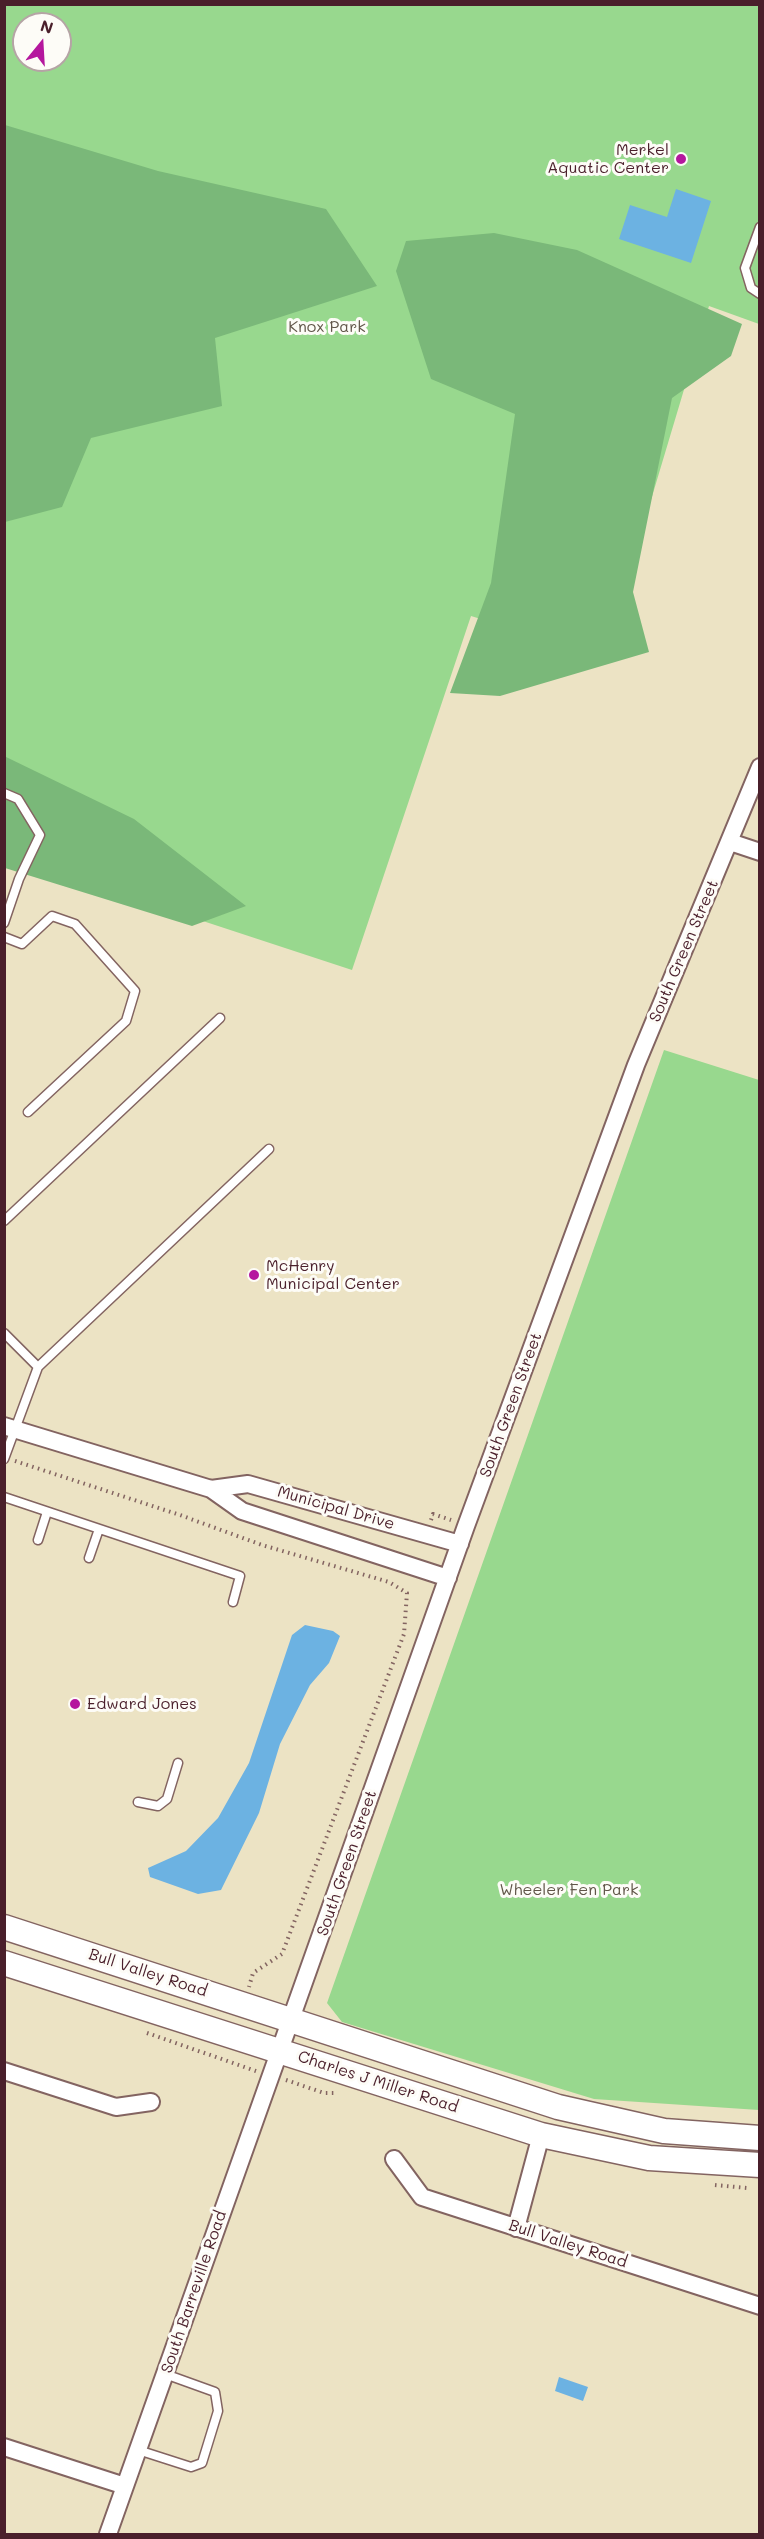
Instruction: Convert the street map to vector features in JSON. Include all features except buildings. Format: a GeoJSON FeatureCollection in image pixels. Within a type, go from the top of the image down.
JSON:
{"type":"FeatureCollection","features":[{"type":"Feature","properties":{"kind":"street","name":"South Green Street"},"geometry":{"type":"LineString","coordinates":[[281,2051],[460,1544],[636,1065],[730,842],[759,767]]}},
{"type":"Feature","properties":{"kind":"street"},"geometry":{"type":"LineString","coordinates":[[730,842],[759,852]]}},
{"type":"Feature","properties":{"kind":"street","name":"Municipal Drive"},"geometry":{"type":"LineString","coordinates":[[9,1427],[211,1489],[243,1510],[448,1578]]}},
{"type":"Feature","properties":{"kind":"street","name":"Municipal Drive"},"geometry":{"type":"LineString","coordinates":[[211,1489],[248,1484],[460,1544]]}},
{"type":"Feature","properties":{"kind":"street","name":"Bull Valley Road"},"geometry":{"type":"LineString","coordinates":[[4,1927],[292,2019]]}},
{"type":"Feature","properties":{"kind":"street","name":"Charles J Miller Road"},"geometry":{"type":"LineString","coordinates":[[4,1963],[541,2135],[649,2158],[759,2166]]}},
{"type":"Feature","properties":{"kind":"street","name":"Charles J Miller Road"},"geometry":{"type":"LineString","coordinates":[[292,2019],[558,2107],[664,2131],[759,2138]]}},
{"type":"Feature","properties":{"kind":"street","name":"South Barreville Road"},"geometry":{"type":"LineString","coordinates":[[108,2535],[245,2145],[281,2051]]}},
{"type":"Feature","properties":{"kind":"street"},"geometry":{"type":"LineString","coordinates":[[4,2070],[116,2107],[151,2102]]}},
{"type":"Feature","properties":{"kind":"street"},"geometry":{"type":"LineString","coordinates":[[516,2228],[541,2135]]}},
{"type":"Feature","properties":{"kind":"street","name":"Bull Valley Road"},"geometry":{"type":"LineString","coordinates":[[394,2159],[422,2197],[759,2306]]}},
{"type":"Feature","properties":{"kind":"street"},"geometry":{"type":"LineString","coordinates":[[4,2447],[125,2486]]}},
{"type":"Feature","properties":{"kind":"lane"},"geometry":{"type":"LineString","coordinates":[[759,227],[746,268],[751,288],[759,294]]}},
{"type":"Feature","properties":{"kind":"lane"},"geometry":{"type":"LineString","coordinates":[[4,793],[18,799],[40,835],[19,879],[4,923]]}},
{"type":"Feature","properties":{"kind":"lane"},"geometry":{"type":"LineString","coordinates":[[4,937],[22,944],[52,916],[75,924],[135,991],[126,1021],[28,1112]]}},
{"type":"Feature","properties":{"kind":"lane"},"geometry":{"type":"LineString","coordinates":[[4,1221],[220,1018]]}},
{"type":"Feature","properties":{"kind":"lane"},"geometry":{"type":"LineString","coordinates":[[5,1459],[9,1427],[38,1367],[269,1149]]}},
{"type":"Feature","properties":{"kind":"lane"},"geometry":{"type":"LineString","coordinates":[[4,1333],[38,1367]]}},
{"type":"Feature","properties":{"kind":"lane"},"geometry":{"type":"LineString","coordinates":[[4,1497],[240,1576],[233,1602]]}},
{"type":"Feature","properties":{"kind":"lane"},"geometry":{"type":"LineString","coordinates":[[38,1540],[47,1512]]}},
{"type":"Feature","properties":{"kind":"lane"},"geometry":{"type":"LineString","coordinates":[[89,1558],[99,1529]]}},
{"type":"Feature","properties":{"kind":"lane"},"geometry":{"type":"LineString","coordinates":[[138,1802],[158,1806],[168,1799],[178,1763]]}},
{"type":"Feature","properties":{"kind":"lane"},"geometry":{"type":"LineString","coordinates":[[138,2450],[191,2467],[202,2463],[218,2411],[215,2392],[165,2374]]}},
{"type":"Feature","properties":{"kind":"path"},"geometry":{"type":"LineString","coordinates":[[5,1459],[180,1515],[262,1545],[389,1582],[407,1593],[405,1634],[282,1954],[252,1973],[244,2004]]}},
{"type":"Feature","properties":{"kind":"path"},"geometry":{"type":"LineString","coordinates":[[225,2061],[234,2037]]}},
{"type":"Feature","properties":{"kind":"green space","name":"Knox Park"},"geometry":{"type":"Polygon","coordinates":[[[5,5],[759,5],[759,324],[709,306],[604,657],[471,616],[352,970],[5,856],[5,5]]]}},
{"type":"Feature","properties":{"kind":"green space"},"geometry":{"type":"Polygon","coordinates":[[[5,125],[158,171],[326,209],[377,286],[215,338],[222,406],[91,438],[62,507],[5,522],[5,125]]]}},
{"type":"Feature","properties":{"kind":"green space"},"geometry":{"type":"Polygon","coordinates":[[[494,233],[577,250],[742,324],[731,356],[672,398],[633,592],[649,652],[500,696],[450,693],[491,583],[515,414],[431,379],[396,271],[406,241],[494,233]]]}},
{"type":"Feature","properties":{"kind":"green space"},"geometry":{"type":"Polygon","coordinates":[[[4,756],[134,819],[246,906],[192,926],[5,868],[4,756]]]}},
{"type":"Feature","properties":{"kind":"green space","name":"Wheeler Fen Park"},"geometry":{"type":"Polygon","coordinates":[[[664,1050],[759,1080],[759,2110],[594,2099],[342,2022],[327,2003],[664,1050]]]}},
{"type":"Feature","properties":{"kind":"water"},"geometry":{"type":"Polygon","coordinates":[[[676,189],[711,201],[691,263],[619,239],[630,205],[667,217],[676,189]]]}},
{"type":"Feature","properties":{"kind":"water"},"geometry":{"type":"Polygon","coordinates":[[[305,1625],[333,1631],[340,1636],[329,1663],[310,1685],[280,1744],[259,1813],[221,1890],[198,1894],[150,1877],[148,1868],[186,1851],[218,1818],[249,1763],[292,1635],[305,1625]]]}},
{"type":"Feature","properties":{"kind":"water"},"geometry":{"type":"Polygon","coordinates":[[[559,2377],[588,2387],[583,2401],[555,2391],[559,2377]]]}},
{"type":"Feature","properties":{"kind":"place","name":"Merkel Aquatic Center"},"geometry":{"type":"Point","coordinates":[681,159]}},
{"type":"Feature","properties":{"kind":"place","name":"McHenry Municipal Center"},"geometry":{"type":"Point","coordinates":[254,1275]}},
{"type":"Feature","properties":{"kind":"place","name":"Edward Jones"},"geometry":{"type":"Point","coordinates":[75,1704]}}]}
